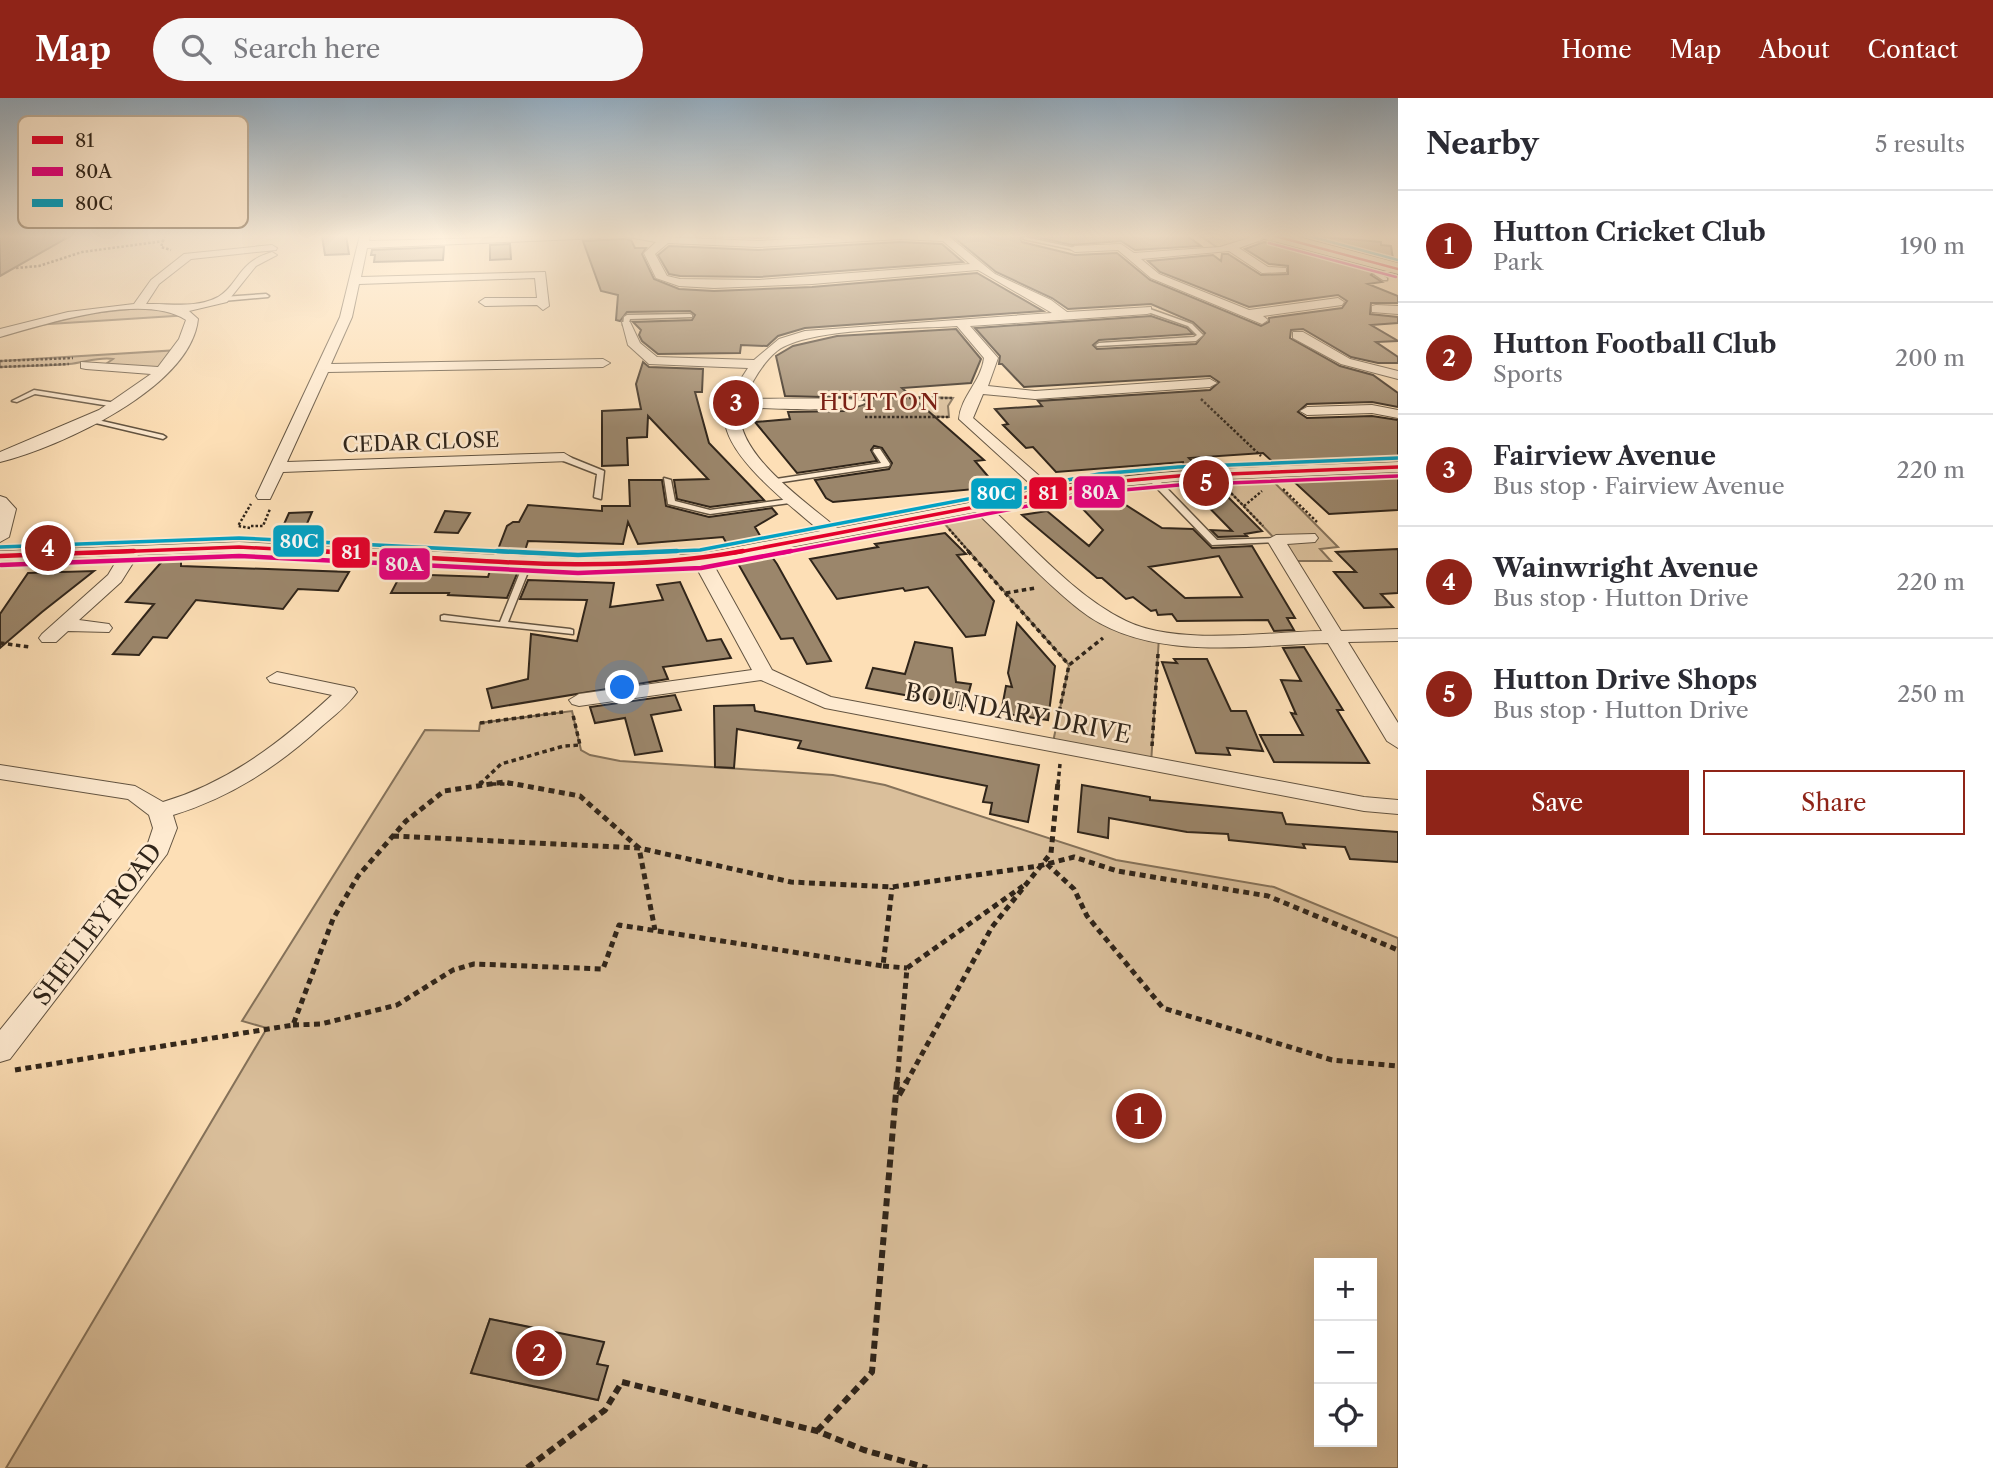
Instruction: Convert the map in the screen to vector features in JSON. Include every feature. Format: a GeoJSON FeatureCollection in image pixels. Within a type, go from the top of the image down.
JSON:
{"type":"FeatureCollection","features":[{"type":"Feature","properties":{"kind":"street"},"geometry":{"type":"LineString","coordinates":[[139,307],[142,299]]}},
{"type":"Feature","properties":{"kind":"street"},"geometry":{"type":"LineString","coordinates":[[0,334],[47,319],[139,307],[180,310],[223,299]]}},
{"type":"Feature","properties":{"kind":"street"},"geometry":{"type":"LineString","coordinates":[[264,496],[346,317],[350,299]]}},
{"type":"Feature","properties":{"kind":"street"},"geometry":{"type":"LineString","coordinates":[[485,302],[543,303],[543,299]]}},
{"type":"Feature","properties":{"kind":"street"},"geometry":{"type":"LineString","coordinates":[[1035,299],[1065,316]]}},
{"type":"Feature","properties":{"kind":"street"},"geometry":{"type":"LineString","coordinates":[[1212,299],[1262,320]]}},
{"type":"Feature","properties":{"kind":"street"},"geometry":{"type":"LineString","coordinates":[[1249,314],[1338,302]]}},
{"type":"Feature","properties":{"kind":"street"},"geometry":{"type":"LineString","coordinates":[[1376,309],[1398,310]]}},
{"type":"Feature","properties":{"kind":"street"},"geometry":{"type":"LineString","coordinates":[[0,457],[89,421],[163,371],[180,350],[192,324],[190,315],[180,310]]}},
{"type":"Feature","properties":{"kind":"street"},"geometry":{"type":"LineString","coordinates":[[832,533],[746,452],[738,440],[732,421],[736,403],[757,364],[774,344],[798,336],[1147,310]]}},
{"type":"Feature","properties":{"kind":"street"},"geometry":{"type":"LineString","coordinates":[[961,323],[991,358],[988,378],[965,417],[1047,491]]}},
{"type":"Feature","properties":{"kind":"street"},"geometry":{"type":"LineString","coordinates":[[626,326],[634,345],[654,362],[757,364]]}},
{"type":"Feature","properties":{"kind":"street"},"geometry":{"type":"LineString","coordinates":[[1298,335],[1344,362],[1398,375]]}},
{"type":"Feature","properties":{"kind":"street"},"geometry":{"type":"LineString","coordinates":[[322,368],[603,363]]}},
{"type":"Feature","properties":{"kind":"street"},"geometry":{"type":"LineString","coordinates":[[86,365],[163,371]]}},
{"type":"Feature","properties":{"kind":"street"},"geometry":{"type":"LineString","coordinates":[[976,395],[1035,395],[1210,383]]}},
{"type":"Feature","properties":{"kind":"street"},"geometry":{"type":"LineString","coordinates":[[1185,385],[1198,396]]}},
{"type":"Feature","properties":{"kind":"street"},"geometry":{"type":"LineString","coordinates":[[736,403],[832,410],[859,402]]}},
{"type":"Feature","properties":{"kind":"street"},"geometry":{"type":"LineString","coordinates":[[1307,411],[1372,409],[1392,414]]}},
{"type":"Feature","properties":{"kind":"street","name":"CEDAR CLOSE"},"geometry":{"type":"LineString","coordinates":[[279,467],[397,466],[564,458]]}},
{"type":"Feature","properties":{"kind":"street"},"geometry":{"type":"LineString","coordinates":[[0,556],[133,548],[239,547],[528,562],[619,563],[701,559],[1047,491],[1152,478],[1398,467]]}},
{"type":"Feature","properties":{"kind":"street"},"geometry":{"type":"LineString","coordinates":[[0,501],[8,509],[8,520],[0,537]]}},
{"type":"Feature","properties":{"kind":"street"},"geometry":{"type":"LineString","coordinates":[[978,505],[1088,607],[1121,626],[1159,637],[1195,640],[1398,635]]}},
{"type":"Feature","properties":{"kind":"street"},"geometry":{"type":"LineString","coordinates":[[239,547],[250,527]]}},
{"type":"Feature","properties":{"kind":"street"},"geometry":{"type":"LineString","coordinates":[[1309,538],[1276,540],[1398,741]]}},
{"type":"Feature","properties":{"kind":"street"},"geometry":{"type":"LineString","coordinates":[[56,632],[115,578],[133,548]]}},
{"type":"Feature","properties":{"kind":"street"},"geometry":{"type":"LineString","coordinates":[[575,705],[764,674],[701,559]]}},
{"type":"Feature","properties":{"kind":"street"},"geometry":{"type":"LineString","coordinates":[[56,632],[103,628]]}},
{"type":"Feature","properties":{"kind":"street","name":"BOUNDARY DRIVE"},"geometry":{"type":"LineString","coordinates":[[764,674],[825,702],[1052,747],[1364,804],[1398,807]]}},
{"type":"Feature","properties":{"kind":"street"},"geometry":{"type":"LineString","coordinates":[[0,772],[117,788],[142,797],[162,819],[258,769],[282,752],[347,692],[277,678]]}},
{"type":"Feature","properties":{"kind":"street","name":"SHELLEY ROAD"},"geometry":{"type":"LineString","coordinates":[[0,1051],[158,848],[162,819]]}},
{"type":"Feature","properties":{"kind":"lane"},"geometry":{"type":"LineString","coordinates":[[1099,345],[1196,339],[1200,335],[1190,325],[1147,310]]}},
{"type":"Feature","properties":{"kind":"lane"},"geometry":{"type":"LineString","coordinates":[[626,326],[627,317],[690,316]]}},
{"type":"Feature","properties":{"kind":"lane"},"geometry":{"type":"LineString","coordinates":[[15,401],[34,392],[116,405]]}},
{"type":"Feature","properties":{"kind":"lane"},"geometry":{"type":"LineString","coordinates":[[89,421],[163,437]]}},
{"type":"Feature","properties":{"kind":"lane"},"geometry":{"type":"LineString","coordinates":[[776,481],[886,464],[877,451]]}},
{"type":"Feature","properties":{"kind":"lane"},"geometry":{"type":"LineString","coordinates":[[564,458],[601,473],[598,497]]}},
{"type":"Feature","properties":{"kind":"lane"},"geometry":{"type":"LineString","coordinates":[[1152,478],[1214,543],[1276,540]]}},
{"type":"Feature","properties":{"kind":"lane"},"geometry":{"type":"LineString","coordinates":[[667,480],[671,502],[709,512],[797,500]]}},
{"type":"Feature","properties":{"kind":"lane"},"geometry":{"type":"LineString","coordinates":[[503,624],[528,562]]}},
{"type":"Feature","properties":{"kind":"lane"},"geometry":{"type":"LineString","coordinates":[[444,618],[570,632]]}},
{"type":"Feature","properties":{"kind":"path"},"geometry":{"type":"LineString","coordinates":[[0,367],[86,365]]}},
{"type":"Feature","properties":{"kind":"path"},"geometry":{"type":"LineString","coordinates":[[859,402],[870,398],[976,395]]}},
{"type":"Feature","properties":{"kind":"path"},"geometry":{"type":"LineString","coordinates":[[1198,396],[1328,534],[1309,538]]}},
{"type":"Feature","properties":{"kind":"path"},"geometry":{"type":"LineString","coordinates":[[832,410],[965,417]]}},
{"type":"Feature","properties":{"kind":"path"},"geometry":{"type":"LineString","coordinates":[[1213,474],[1276,540]]}},
{"type":"Feature","properties":{"kind":"path"},"geometry":{"type":"LineString","coordinates":[[1244,506],[1272,474]]}},
{"type":"Feature","properties":{"kind":"path"},"geometry":{"type":"LineString","coordinates":[[251,504],[272,504],[263,526],[250,527],[238,526],[251,504]]}},
{"type":"Feature","properties":{"kind":"path"},"geometry":{"type":"LineString","coordinates":[[936,514],[1069,665]]}},
{"type":"Feature","properties":{"kind":"path"},"geometry":{"type":"LineString","coordinates":[[897,1099],[992,927],[1051,853],[1061,760],[1052,747],[1069,665],[1074,658],[1121,626]]}},
{"type":"Feature","properties":{"kind":"path"},"geometry":{"type":"LineString","coordinates":[[0,643],[36,648],[56,632]]}},
{"type":"Feature","properties":{"kind":"path"},"geometry":{"type":"LineString","coordinates":[[1151,764],[1159,637]]}},
{"type":"Feature","properties":{"kind":"path"},"geometry":{"type":"LineString","coordinates":[[478,786],[501,764],[564,746],[580,745],[575,705],[480,723]]}},
{"type":"Feature","properties":{"kind":"path"},"geometry":{"type":"LineString","coordinates":[[293,1025],[304,989],[333,919],[358,876],[406,821],[444,791],[504,782],[580,796],[639,848],[655,930]]}},
{"type":"Feature","properties":{"kind":"path"},"geometry":{"type":"LineString","coordinates":[[393,836],[639,848],[791,882],[892,887],[1039,866],[1074,857],[1117,871],[1268,896],[1398,950]]}},
{"type":"Feature","properties":{"kind":"path"},"geometry":{"type":"LineString","coordinates":[[1044,860],[1074,889],[1087,916],[1163,1008],[1332,1060],[1398,1066]]}},
{"type":"Feature","properties":{"kind":"path"},"geometry":{"type":"LineString","coordinates":[[0,1073],[260,1028],[331,1022],[397,1005],[453,970],[474,964],[603,969],[619,925],[908,968],[1023,886]]}},
{"type":"Feature","properties":{"kind":"path"},"geometry":{"type":"LineString","coordinates":[[883,966],[892,887]]}},
{"type":"Feature","properties":{"kind":"path"},"geometry":{"type":"LineString","coordinates":[[817,1431],[872,1373],[908,968]]}},
{"type":"Feature","properties":{"kind":"path"},"geometry":{"type":"LineString","coordinates":[[527,1468],[606,1410],[622,1382],[817,1431],[864,1450],[928,1468]]}},
{"type":"Feature","properties":{"kind":"shaded area"},"geometry":{"type":"Polygon","coordinates":[[[149,307],[190,315],[18,326],[73,315],[149,307]]]}},
{"type":"Feature","properties":{"kind":"shaded area"},"geometry":{"type":"Polygon","coordinates":[[[180,350],[163,371],[103,366],[113,359],[108,358],[69,364],[0,367],[0,361],[180,350]]]}},
{"type":"Feature","properties":{"kind":"shaded area"},"geometry":{"type":"Polygon","coordinates":[[[870,398],[953,398],[948,406],[949,417],[850,413],[852,406],[873,404],[870,398]]]}},
{"type":"Feature","properties":{"kind":"shaded area"},"geometry":{"type":"Polygon","coordinates":[[[1264,472],[1338,547],[1320,549],[1331,561],[1289,561],[1276,540],[1213,474],[1264,472]]]}},
{"type":"Feature","properties":{"kind":"shaded area"},"geometry":{"type":"Polygon","coordinates":[[[978,505],[1088,607],[1159,637],[1151,764],[1052,747],[1069,665],[936,514],[978,505]]]}},
{"type":"Feature","properties":{"kind":"shaded area"},"geometry":{"type":"Polygon","coordinates":[[[572,711],[581,750],[590,755],[620,761],[833,775],[885,785],[1116,860],[1274,887],[1398,938],[1398,1468],[6,1468],[267,1028],[242,1021],[425,730],[479,731],[480,723],[572,711]],[[490,1319],[471,1373],[598,1400],[607,1366],[597,1364],[604,1343],[490,1319]]]}},
{"type":"Feature","properties":{"kind":"building"},"geometry":{"type":"Polygon","coordinates":[[[618,299],[1022,299],[1043,311],[805,328],[778,336],[767,346],[741,345],[740,353],[658,354],[642,341],[639,335],[641,330],[633,322],[692,320],[695,315],[690,311],[627,312],[620,321],[616,320],[618,299]]]}},
{"type":"Feature","properties":{"kind":"building"},"geometry":{"type":"Polygon","coordinates":[[[1053,299],[1196,299],[1261,326],[1269,322],[1269,318],[1342,308],[1347,301],[1344,299],[1398,299],[1398,303],[1371,303],[1370,314],[1398,317],[1398,323],[1371,325],[1398,341],[1376,342],[1398,357],[1398,363],[1378,363],[1351,357],[1303,329],[1291,330],[1290,338],[1340,366],[1373,375],[1398,393],[1398,407],[1372,402],[1307,404],[1298,412],[1307,418],[1372,416],[1398,420],[1398,459],[1275,464],[1263,453],[1189,458],[1199,467],[1184,468],[1183,462],[1056,472],[1033,447],[1026,448],[1003,425],[1008,424],[995,409],[1042,406],[1038,401],[1210,390],[1219,382],[1210,376],[1024,387],[999,364],[1000,356],[975,328],[1151,316],[1187,328],[1193,334],[1099,340],[1093,345],[1097,349],[1196,344],[1205,333],[1193,322],[1151,304],[1068,309],[1053,299]]]}},
{"type":"Feature","properties":{"kind":"building"},"geometry":{"type":"Polygon","coordinates":[[[1228,299],[1309,299],[1249,307],[1228,299]]]}},
{"type":"Feature","properties":{"kind":"building"},"geometry":{"type":"Polygon","coordinates":[[[956,329],[981,359],[971,383],[902,388],[984,460],[975,461],[997,487],[833,502],[826,498],[815,480],[889,469],[892,463],[882,448],[874,446],[871,450],[877,461],[797,473],[755,422],[790,419],[788,412],[844,411],[868,403],[860,398],[785,396],[776,356],[793,346],[837,336],[956,329]]]}},
{"type":"Feature","properties":{"kind":"building"},"geometry":{"type":"Polygon","coordinates":[[[643,362],[649,367],[703,369],[702,392],[695,392],[709,443],[764,500],[710,507],[677,499],[674,480],[708,479],[648,416],[647,437],[627,438],[628,465],[602,466],[602,411],[641,409],[636,384],[643,362]]]}},
{"type":"Feature","properties":{"kind":"building"},"geometry":{"type":"Polygon","coordinates":[[[1398,475],[1398,510],[1329,514],[1291,479],[1398,475]]]}},
{"type":"Feature","properties":{"kind":"building"},"geometry":{"type":"Polygon","coordinates":[[[629,480],[662,480],[666,506],[709,517],[772,508],[777,514],[755,527],[762,539],[728,546],[723,537],[638,544],[628,522],[623,544],[528,541],[524,554],[497,552],[507,526],[519,522],[528,505],[602,511],[602,506],[630,506],[629,480]]]}},
{"type":"Feature","properties":{"kind":"building"},"geometry":{"type":"Polygon","coordinates":[[[1213,482],[1262,531],[1245,534],[1247,536],[1218,537],[1211,530],[1232,531],[1185,483],[1213,482]]]}},
{"type":"Feature","properties":{"kind":"building"},"geometry":{"type":"Polygon","coordinates":[[[1118,500],[1162,528],[1193,529],[1212,548],[1252,546],[1295,618],[1287,618],[1294,630],[1274,631],[1268,620],[1177,621],[1172,614],[1158,615],[1156,610],[1151,611],[1133,597],[1126,599],[1102,578],[1097,578],[1022,515],[1047,511],[1089,546],[1103,530],[1080,506],[1118,500]],[[1219,556],[1149,567],[1185,598],[1242,597],[1219,556]]]}},
{"type":"Feature","properties":{"kind":"building"},"geometry":{"type":"Polygon","coordinates":[[[445,511],[470,513],[458,533],[435,532],[445,511]]]}},
{"type":"Feature","properties":{"kind":"building"},"geometry":{"type":"Polygon","coordinates":[[[312,512],[303,533],[280,533],[289,513],[312,512]]]}},
{"type":"Feature","properties":{"kind":"building"},"geometry":{"type":"Polygon","coordinates":[[[945,533],[966,554],[957,555],[994,601],[985,635],[966,637],[928,587],[905,591],[903,588],[837,599],[810,559],[878,547],[875,544],[945,533]]]}},
{"type":"Feature","properties":{"kind":"building"},"geometry":{"type":"Polygon","coordinates":[[[1398,549],[1398,593],[1381,594],[1393,607],[1364,608],[1334,572],[1356,572],[1336,552],[1398,549]]]}},
{"type":"Feature","properties":{"kind":"building"},"geometry":{"type":"Polygon","coordinates":[[[770,554],[831,661],[807,664],[793,638],[781,639],[736,560],[770,554]]]}},
{"type":"Feature","properties":{"kind":"building"},"geometry":{"type":"Polygon","coordinates":[[[181,556],[181,566],[349,572],[338,591],[298,589],[283,609],[196,600],[167,638],[153,637],[139,655],[113,654],[154,604],[126,602],[166,557],[181,556]]]}},
{"type":"Feature","properties":{"kind":"building"},"geometry":{"type":"Polygon","coordinates":[[[491,567],[519,569],[507,598],[448,595],[449,593],[391,593],[401,574],[488,577],[491,567]]]}},
{"type":"Feature","properties":{"kind":"building"},"geometry":{"type":"Polygon","coordinates":[[[94,571],[0,648],[0,614],[28,573],[94,571]]]}},
{"type":"Feature","properties":{"kind":"building"},"geometry":{"type":"Polygon","coordinates":[[[528,580],[614,583],[610,607],[663,600],[657,585],[680,582],[707,641],[721,639],[731,658],[663,667],[668,679],[492,708],[487,689],[528,679],[531,634],[577,641],[587,600],[520,599],[528,580]]]}},
{"type":"Feature","properties":{"kind":"building"},"geometry":{"type":"Polygon","coordinates":[[[1017,623],[1055,666],[1048,720],[1001,713],[1006,686],[1012,687],[1008,673],[1017,623]]]}},
{"type":"Feature","properties":{"kind":"building"},"geometry":{"type":"Polygon","coordinates":[[[915,642],[952,648],[956,682],[971,684],[965,706],[866,688],[873,668],[905,674],[915,642]]]}},
{"type":"Feature","properties":{"kind":"building"},"geometry":{"type":"Polygon","coordinates":[[[1304,647],[1343,710],[1337,710],[1369,763],[1274,762],[1260,735],[1303,735],[1291,713],[1296,714],[1281,680],[1301,681],[1283,648],[1304,647]]]}},
{"type":"Feature","properties":{"kind":"building"},"geometry":{"type":"Polygon","coordinates":[[[1174,659],[1207,659],[1231,711],[1246,711],[1263,751],[1227,748],[1230,755],[1196,753],[1162,662],[1177,663],[1174,659]]]}},
{"type":"Feature","properties":{"kind":"building"},"geometry":{"type":"Polygon","coordinates":[[[675,695],[681,710],[651,715],[662,751],[635,755],[625,718],[595,723],[590,707],[675,695]]]}},
{"type":"Feature","properties":{"kind":"building"},"geometry":{"type":"Polygon","coordinates":[[[754,705],[755,711],[1039,765],[1028,822],[990,814],[992,803],[983,802],[987,786],[798,748],[801,741],[737,729],[734,768],[715,767],[714,706],[754,705]]]}},
{"type":"Feature","properties":{"kind":"building"},"geometry":{"type":"Polygon","coordinates":[[[1082,785],[1150,797],[1150,800],[1282,813],[1286,824],[1398,832],[1398,862],[1350,859],[1345,847],[1303,844],[1305,848],[1229,840],[1228,834],[1187,832],[1109,818],[1108,838],[1078,832],[1082,785]]]}},
{"type":"Feature","properties":{"kind":"building"},"geometry":{"type":"Polygon","coordinates":[[[490,1319],[604,1342],[597,1364],[608,1366],[598,1400],[471,1373],[490,1319]]]}},
{"type":"Feature","properties":{"kind":"transit line","name":"80C"},"geometry":{"type":"LineString","coordinates":[[0,547],[239,538],[578,555],[700,550],[1099,474],[1178,467],[1398,458]]}},
{"type":"Feature","properties":{"kind":"transit line","name":"81"},"geometry":{"type":"LineString","coordinates":[[0,556],[239,547],[578,564],[701,559],[1100,483],[1178,476],[1398,467]]}},
{"type":"Feature","properties":{"kind":"transit line","name":"80A"},"geometry":{"type":"LineString","coordinates":[[1,565],[239,556],[578,573],[701,568],[1101,492],[1179,485],[1398,476]]}},
{"type":"Feature","properties":{"kind":"place","name":"Fairview Avenue"},"geometry":{"type":"Point","coordinates":[736,403]}},
{"type":"Feature","properties":{"kind":"place","name":"Hutton Drive Shops"},"geometry":{"type":"Point","coordinates":[1206,483]}},
{"type":"Feature","properties":{"kind":"place","name":"Wainwright Avenue"},"geometry":{"type":"Point","coordinates":[48,548]}},
{"type":"Feature","properties":{"kind":"place","name":"Hutton Cricket Club"},"geometry":{"type":"Point","coordinates":[1139,1116]}},
{"type":"Feature","properties":{"kind":"place","name":"Hutton Football Club"},"geometry":{"type":"Point","coordinates":[539,1353]}},
{"type":"Feature","properties":{"kind":"district","name":"HUTTON"},"geometry":{"type":"Point","coordinates":[880,402]}}]}
